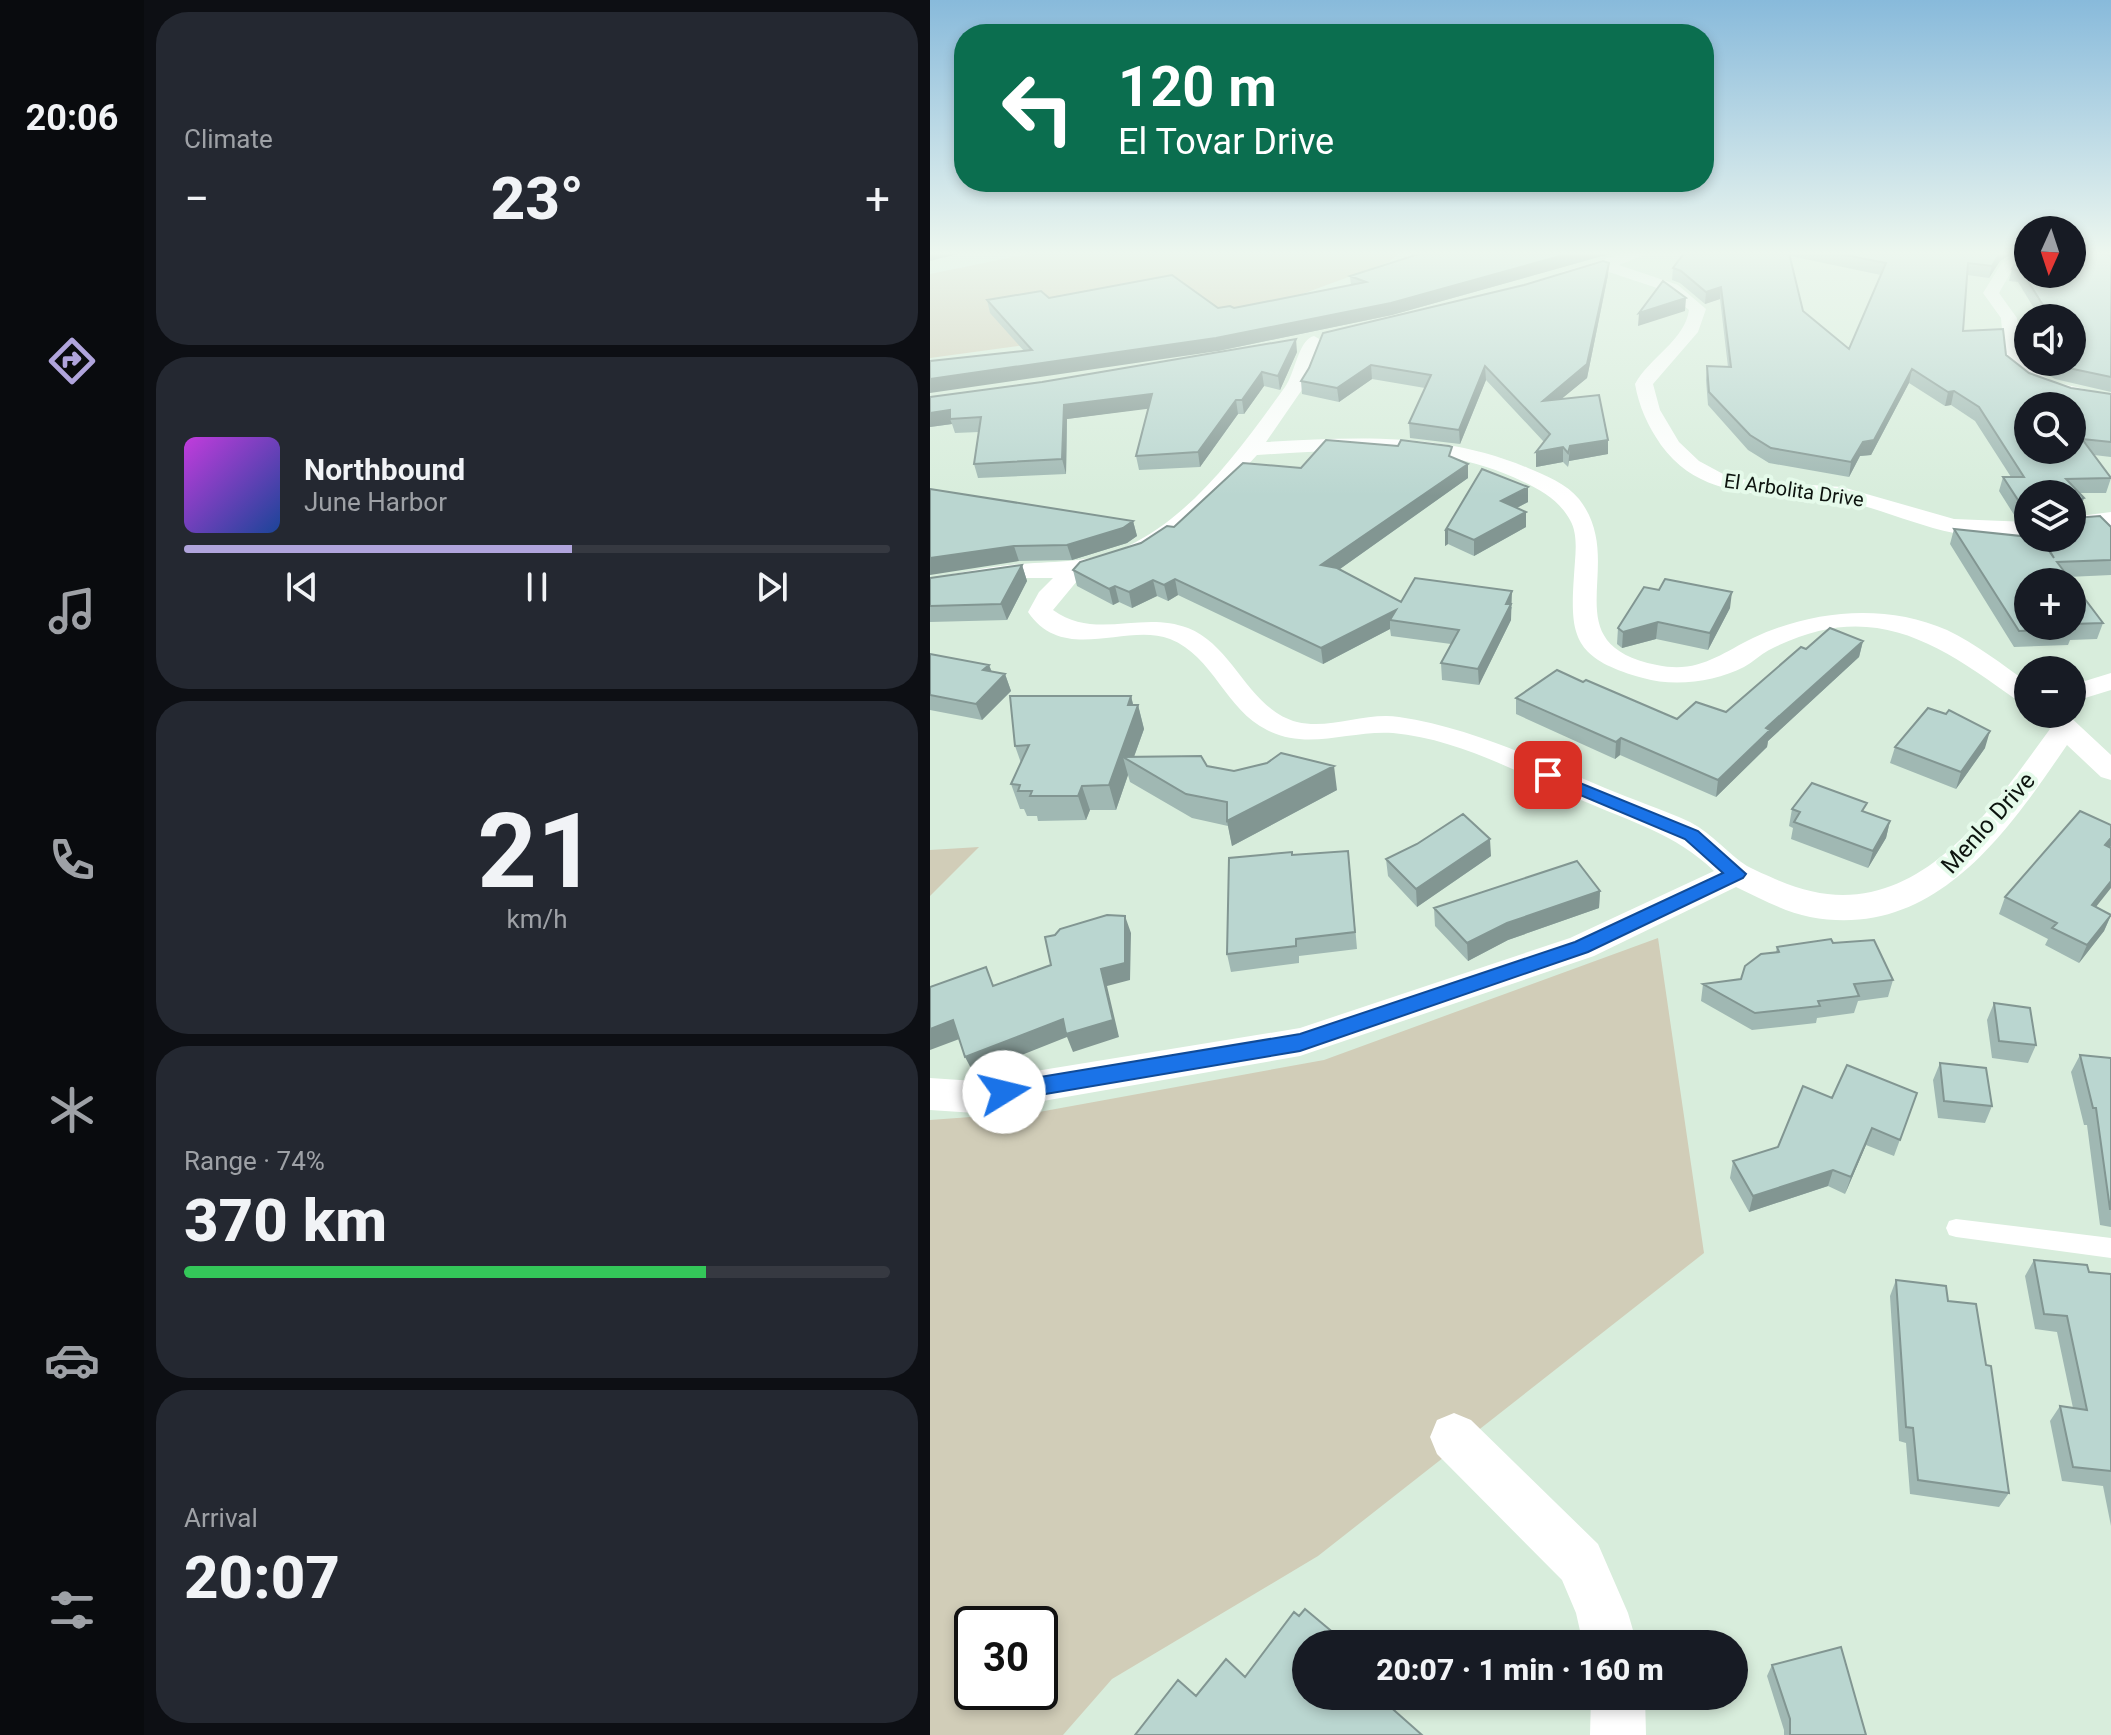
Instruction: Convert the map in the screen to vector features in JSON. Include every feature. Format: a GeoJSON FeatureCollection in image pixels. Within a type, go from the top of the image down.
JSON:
{"type":"FeatureCollection","features":[{"type":"Feature","properties":{"kind":"street","name":"El Arbolita Drive"},"geometry":{"type":"LineString","coordinates":[[1689,334],[1660,359],[1644,384],[1650,412],[1679,455],[1703,474],[1735,485],[1806,489],[1876,501],[1953,525],[2014,528]]}},
{"type":"Feature","properties":{"kind":"street"},"geometry":{"type":"LineString","coordinates":[[2011,334],[2014,366],[2033,382],[2111,401]]}},
{"type":"Feature","properties":{"kind":"street"},"geometry":{"type":"LineString","coordinates":[[930,585],[1019,571],[1074,570],[1136,551],[1189,515],[1251,449],[1299,381],[1316,341]]}},
{"type":"Feature","properties":{"kind":"street"},"geometry":{"type":"LineString","coordinates":[[1251,449],[1415,443],[1462,450],[1507,465],[1541,482],[1571,502],[1584,524],[1589,549],[1583,610],[1590,642],[1616,662],[1655,673],[1694,673],[1733,662],[1759,645],[1800,627],[1841,621],[1885,621],[1927,632],[1972,656],[2014,685]]}},
{"type":"Feature","properties":{"kind":"street"},"geometry":{"type":"LineString","coordinates":[[2086,522],[2111,519]]}},
{"type":"Feature","properties":{"kind":"street","name":"Menlo Drive"},"geometry":{"type":"LineString","coordinates":[[1074,570],[1048,597],[1040,612],[1056,627],[1087,635],[1144,627],[1180,633],[1208,654],[1263,715],[1290,730],[1337,731],[1390,725],[1448,734],[1692,835],[1736,874],[1810,905],[1852,908],[1893,903],[1942,877],[2025,784],[2055,728]]}},
{"type":"Feature","properties":{"kind":"street"},"geometry":{"type":"LineString","coordinates":[[2086,697],[2111,681]]}},
{"type":"Feature","properties":{"kind":"street"},"geometry":{"type":"LineString","coordinates":[[2076,728],[2111,771]]}},
{"type":"Feature","properties":{"kind":"street"},"geometry":{"type":"LineString","coordinates":[[930,1094],[975,1097],[1300,1042],[1582,947],[1736,874]]}},
{"type":"Feature","properties":{"kind":"street"},"geometry":{"type":"LineString","coordinates":[[1454,1437],[1580,1562],[1606,1630]]}},
{"type":"Feature","properties":{"kind":"street"},"geometry":{"type":"LineString","coordinates":[[1618,1710],[1618,1735]]}},
{"type":"Feature","properties":{"kind":"lane"},"geometry":{"type":"LineString","coordinates":[[1956,1228],[2111,1248]]}},
{"type":"Feature","properties":{"kind":"shaded area"},"geometry":{"type":"Polygon","coordinates":[[[930,334],[1107,334],[930,358],[930,334]]]}},
{"type":"Feature","properties":{"kind":"shaded area"},"geometry":{"type":"Polygon","coordinates":[[[979,847],[930,896],[930,850],[979,847]]]}},
{"type":"Feature","properties":{"kind":"shaded area"},"geometry":{"type":"Polygon","coordinates":[[[1658,938],[1704,1253],[1318,1556],[1112,1679],[1063,1735],[930,1735],[930,1120],[1039,1112],[1324,1060],[1658,938]]]}},
{"type":"Feature","properties":{"kind":"building"},"geometry":{"type":"Polygon","coordinates":[[[1018,334],[1236,334],[930,379],[930,361],[1032,350],[1018,334]]]}},
{"type":"Feature","properties":{"kind":"building"},"geometry":{"type":"Polygon","coordinates":[[[1323,334],[1594,334],[1587,364],[1543,401],[1599,395],[1608,440],[1570,446],[1568,453],[1563,447],[1536,452],[1550,434],[1485,366],[1459,430],[1409,423],[1431,375],[1371,365],[1337,388],[1301,381],[1323,334]]]}},
{"type":"Feature","properties":{"kind":"building"},"geometry":{"type":"Polygon","coordinates":[[[1727,334],[1831,334],[1849,349],[1855,334],[2004,334],[2006,355],[2014,361],[2014,376],[2037,376],[2071,388],[2111,394],[2111,442],[2086,439],[2086,392],[2014,392],[2014,461],[1979,407],[1912,369],[1874,440],[1863,442],[1851,462],[1771,448],[1750,435],[1709,392],[1707,366],[1731,367],[1727,334]]]}},
{"type":"Feature","properties":{"kind":"building"},"geometry":{"type":"Polygon","coordinates":[[[2086,334],[2111,334],[2111,377],[2086,372],[2086,334]]]}},
{"type":"Feature","properties":{"kind":"building"},"geometry":{"type":"Polygon","coordinates":[[[1296,339],[1278,376],[1262,372],[1242,400],[1236,400],[1198,452],[1136,456],[1152,394],[1064,405],[1062,459],[974,464],[981,417],[950,419],[950,410],[930,413],[930,397],[1042,382],[1296,339]]]}},
{"type":"Feature","properties":{"kind":"building"},"geometry":{"type":"Polygon","coordinates":[[[1326,440],[1398,446],[1401,440],[1449,446],[1452,447],[1449,456],[1468,464],[1321,565],[1337,568],[1401,602],[1415,578],[1512,591],[1506,604],[1511,604],[1478,669],[1441,663],[1459,630],[1390,620],[1396,610],[1321,648],[1175,579],[1164,585],[1153,580],[1129,592],[1115,586],[1109,589],[1073,570],[1080,562],[1141,543],[1167,526],[1174,527],[1243,463],[1301,468],[1326,440]]]}},
{"type":"Feature","properties":{"kind":"building"},"geometry":{"type":"Polygon","coordinates":[[[2086,444],[2111,478],[2014,480],[2014,494],[2003,477],[2024,477],[2016,464],[2086,464],[2086,444]]]}},
{"type":"Feature","properties":{"kind":"building"},"geometry":{"type":"Polygon","coordinates":[[[1482,469],[1528,487],[1501,501],[1526,512],[1474,540],[1448,529],[1445,531],[1482,469]]]}},
{"type":"Feature","properties":{"kind":"building"},"geometry":{"type":"Polygon","coordinates":[[[930,489],[1133,521],[1123,528],[1067,545],[1014,546],[930,558],[930,489]]]}},
{"type":"Feature","properties":{"kind":"building"},"geometry":{"type":"Polygon","coordinates":[[[2100,516],[2111,527],[2111,560],[2057,562],[2062,568],[2014,568],[2014,623],[1954,529],[2014,535],[2014,552],[2050,552],[2054,558],[2050,552],[2086,552],[2086,517],[2100,516]]]}},
{"type":"Feature","properties":{"kind":"building"},"geometry":{"type":"Polygon","coordinates":[[[1022,565],[1001,604],[930,606],[930,578],[1022,565]]]}},
{"type":"Feature","properties":{"kind":"building"},"geometry":{"type":"Polygon","coordinates":[[[1665,579],[1732,592],[1710,633],[1658,622],[1623,632],[1618,628],[1644,587],[1659,590],[1665,579]]]}},
{"type":"Feature","properties":{"kind":"building"},"geometry":{"type":"Polygon","coordinates":[[[2086,600],[2103,623],[2086,624],[2086,600]]]}},
{"type":"Feature","properties":{"kind":"building"},"geometry":{"type":"Polygon","coordinates":[[[1830,628],[1863,641],[1766,728],[1770,730],[1718,780],[1621,738],[1616,742],[1516,698],[1557,670],[1677,719],[1696,702],[1726,712],[1801,647],[1806,649],[1830,628]]]}},
{"type":"Feature","properties":{"kind":"building"},"geometry":{"type":"Polygon","coordinates":[[[930,654],[989,665],[983,670],[1005,674],[976,704],[930,695],[930,654]]]}},
{"type":"Feature","properties":{"kind":"building"},"geometry":{"type":"Polygon","coordinates":[[[1010,696],[1131,696],[1128,705],[1138,705],[1109,785],[1082,786],[1078,796],[1030,796],[1032,791],[1018,791],[1020,785],[1011,784],[1029,745],[1015,746],[1010,696]]]}},
{"type":"Feature","properties":{"kind":"building"},"geometry":{"type":"Polygon","coordinates":[[[1928,708],[1946,714],[1949,710],[1990,731],[1961,772],[1895,747],[1928,708]]]}},
{"type":"Feature","properties":{"kind":"building"},"geometry":{"type":"Polygon","coordinates":[[[1281,753],[1334,766],[1227,821],[1227,802],[1186,794],[1123,757],[1201,756],[1207,766],[1234,771],[1267,763],[1281,753]]]}},
{"type":"Feature","properties":{"kind":"building"},"geometry":{"type":"Polygon","coordinates":[[[1812,783],[1867,803],[1862,811],[1890,821],[1873,851],[1794,822],[1800,812],[1792,809],[1812,783]]]}},
{"type":"Feature","properties":{"kind":"building"},"geometry":{"type":"Polygon","coordinates":[[[2080,811],[2111,825],[2111,838],[2105,845],[2111,848],[2111,881],[2092,905],[2111,915],[2087,945],[2052,928],[2057,923],[2005,897],[2080,811]]]}},
{"type":"Feature","properties":{"kind":"building"},"geometry":{"type":"Polygon","coordinates":[[[1463,814],[1490,839],[1416,889],[1386,859],[1417,844],[1463,814]]]}},
{"type":"Feature","properties":{"kind":"building"},"geometry":{"type":"Polygon","coordinates":[[[1348,851],[1355,932],[1296,939],[1296,946],[1227,954],[1229,858],[1348,851]]]}},
{"type":"Feature","properties":{"kind":"building"},"geometry":{"type":"Polygon","coordinates":[[[1577,861],[1600,891],[1507,923],[1467,943],[1434,908],[1577,861]]]}},
{"type":"Feature","properties":{"kind":"building"},"geometry":{"type":"Polygon","coordinates":[[[1107,915],[1125,916],[1125,963],[1101,969],[1113,1020],[1066,1034],[1063,1019],[965,1057],[953,1020],[930,1029],[930,987],[986,967],[993,986],[1051,965],[1045,937],[1055,935],[1060,929],[1107,915]]]}},
{"type":"Feature","properties":{"kind":"building"},"geometry":{"type":"Polygon","coordinates":[[[1831,939],[1833,943],[1874,940],[1893,980],[1854,984],[1859,996],[1818,1001],[1820,1006],[1755,1013],[1703,984],[1741,979],[1745,966],[1761,954],[1779,952],[1777,947],[1831,939]]]}},
{"type":"Feature","properties":{"kind":"building"},"geometry":{"type":"Polygon","coordinates":[[[1994,1003],[2030,1008],[2036,1045],[1999,1041],[1994,1003]]]}},
{"type":"Feature","properties":{"kind":"building"},"geometry":{"type":"Polygon","coordinates":[[[2080,1055],[2111,1058],[2111,1209],[2096,1108],[2093,1108],[2080,1055]]]}},
{"type":"Feature","properties":{"kind":"building"},"geometry":{"type":"Polygon","coordinates":[[[1940,1063],[1986,1068],[1992,1106],[1944,1101],[1940,1063]]]}},
{"type":"Feature","properties":{"kind":"building"},"geometry":{"type":"Polygon","coordinates":[[[1847,1065],[1917,1093],[1900,1140],[1872,1128],[1851,1177],[1833,1170],[1753,1196],[1733,1161],[1778,1147],[1803,1086],[1832,1098],[1847,1065]]]}},
{"type":"Feature","properties":{"kind":"building"},"geometry":{"type":"Polygon","coordinates":[[[2034,1260],[2087,1265],[2089,1272],[2111,1274],[2111,1471],[2073,1467],[2060,1406],[2087,1410],[2067,1316],[2044,1314],[2034,1260]]]}},
{"type":"Feature","properties":{"kind":"building"},"geometry":{"type":"Polygon","coordinates":[[[1896,1280],[1946,1286],[1948,1301],[1976,1304],[1986,1365],[1991,1366],[2009,1493],[1918,1480],[1913,1428],[1906,1427],[1896,1280]]]}},
{"type":"Feature","properties":{"kind":"building"},"geometry":{"type":"Polygon","coordinates":[[[1305,1609],[1330,1630],[1292,1630],[1292,1710],[1394,1710],[1422,1735],[1135,1735],[1178,1680],[1196,1696],[1226,1659],[1245,1677],[1294,1612],[1299,1616],[1305,1609]]]}},
{"type":"Feature","properties":{"kind":"building"},"geometry":{"type":"Polygon","coordinates":[[[1841,1647],[1866,1735],[1790,1735],[1790,1719],[1772,1665],[1841,1647]]]}},
{"type":"Feature","properties":{"kind":"route"},"geometry":{"type":"LineString","coordinates":[[1004,1092],[1300,1042],[1582,947],[1736,874],[1692,835],[1548,775]]}}]}
